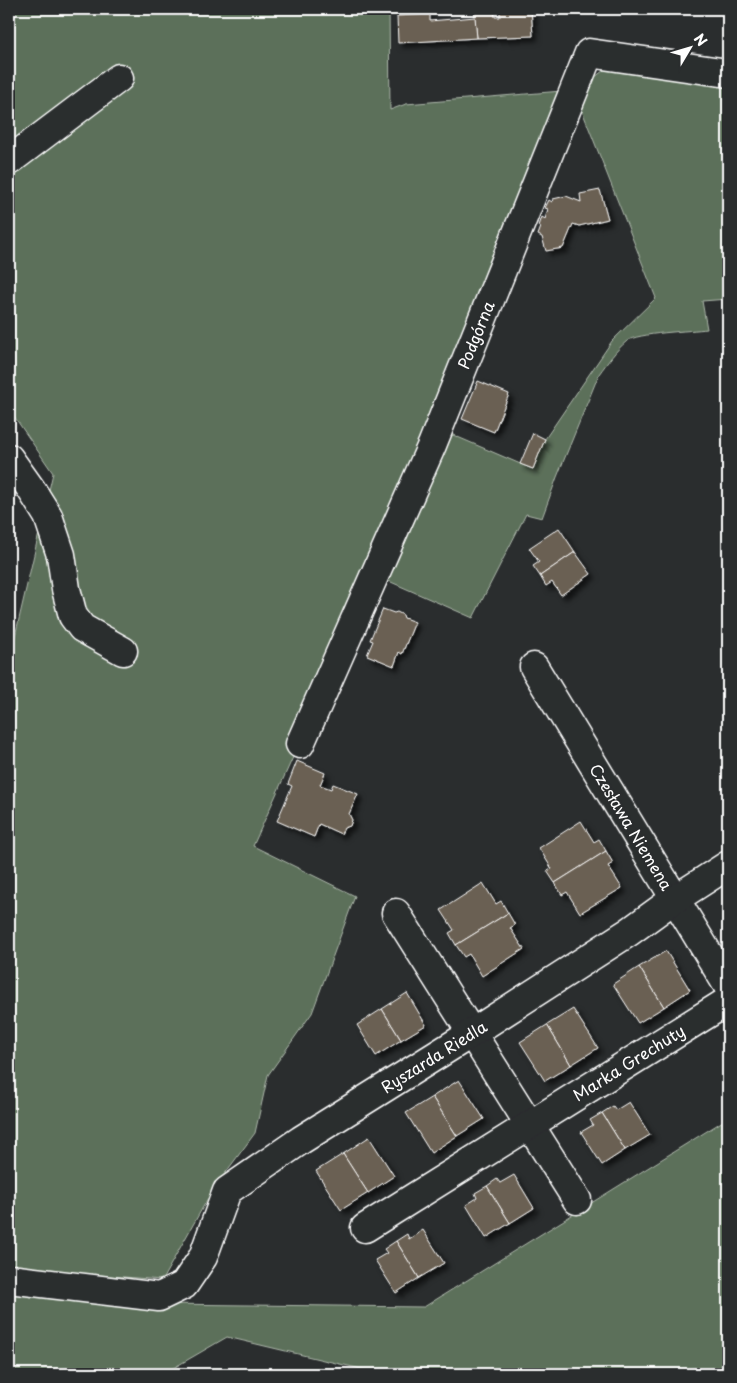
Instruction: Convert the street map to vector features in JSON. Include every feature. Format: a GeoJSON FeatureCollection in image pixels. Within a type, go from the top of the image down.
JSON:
{"type":"FeatureCollection","features":[{"type":"Feature","properties":{"kind":"street","name":"Podgórna"},"geometry":{"type":"LineString","coordinates":[[300,744],[432,445],[589,53],[728,73]]}},
{"type":"Feature","properties":{"kind":"street"},"geometry":{"type":"LineString","coordinates":[[9,161],[119,78]]}},
{"type":"Feature","properties":{"kind":"street"},"geometry":{"type":"LineString","coordinates":[[9,458],[48,516],[61,555],[66,589],[73,616],[82,628],[123,651]]}},
{"type":"Feature","properties":{"kind":"street","name":"Czesława Niemena"},"geometry":{"type":"LineString","coordinates":[[534,667],[728,986]]}},
{"type":"Feature","properties":{"kind":"street","name":"Ryszarda Riedla"},"geometry":{"type":"LineString","coordinates":[[9,1279],[159,1297],[184,1285],[203,1257],[227,1191],[301,1140],[472,1033],[728,865]]}},
{"type":"Feature","properties":{"kind":"street"},"geometry":{"type":"LineString","coordinates":[[396,913],[577,1200]]}},
{"type":"Feature","properties":{"kind":"street","name":"Marka Grechuty"},"geometry":{"type":"LineString","coordinates":[[365,1228],[728,1002]]}},
{"type":"Feature","properties":{"kind":"green space"},"geometry":{"type":"Polygon","coordinates":[[[9,9],[389,9],[390,110],[406,104],[574,90],[439,429],[532,469],[545,439],[612,341],[656,298],[577,98],[586,84],[608,67],[728,78],[728,299],[702,301],[707,329],[652,334],[633,338],[627,341],[612,357],[599,374],[542,518],[526,514],[473,618],[375,575],[253,846],[355,896],[312,1013],[268,1075],[255,1133],[212,1191],[162,1280],[9,1268],[9,662],[53,473],[9,409],[9,9]]]}},
{"type":"Feature","properties":{"kind":"green space"},"geometry":{"type":"Polygon","coordinates":[[[728,1118],[728,1374],[382,1374],[227,1337],[163,1374],[9,1374],[9,1286],[160,1304],[424,1307],[728,1118]]]}},
{"type":"Feature","properties":{"kind":"building"},"geometry":{"type":"Polygon","coordinates":[[[474,9],[494,9],[495,17],[500,17],[500,9],[531,9],[533,36],[477,38],[474,9]]]}},
{"type":"Feature","properties":{"kind":"building"},"geometry":{"type":"Polygon","coordinates":[[[430,14],[430,21],[475,17],[477,38],[398,43],[397,16],[430,14]]]}},
{"type":"Feature","properties":{"kind":"building"},"geometry":{"type":"Polygon","coordinates":[[[600,190],[608,219],[579,226],[573,224],[563,248],[546,251],[542,237],[538,235],[542,217],[545,219],[548,209],[545,208],[549,200],[552,202],[553,199],[566,196],[581,202],[580,194],[600,190]]]}},
{"type":"Feature","properties":{"kind":"building"},"geometry":{"type":"Polygon","coordinates":[[[478,381],[509,394],[494,432],[462,419],[478,381]]]}},
{"type":"Feature","properties":{"kind":"building"},"geometry":{"type":"Polygon","coordinates":[[[533,433],[545,439],[533,469],[520,464],[533,433]]]}},
{"type":"Feature","properties":{"kind":"building"},"geometry":{"type":"Polygon","coordinates":[[[559,528],[575,552],[540,576],[533,566],[539,562],[529,548],[559,528]]]}},
{"type":"Feature","properties":{"kind":"building"},"geometry":{"type":"Polygon","coordinates":[[[575,552],[591,574],[561,595],[552,582],[546,586],[540,576],[575,552]]]}},
{"type":"Feature","properties":{"kind":"building"},"geometry":{"type":"Polygon","coordinates":[[[383,609],[394,613],[397,612],[403,615],[404,618],[415,622],[402,654],[399,652],[394,666],[367,655],[373,641],[370,640],[383,609]]]}},
{"type":"Feature","properties":{"kind":"building"},"geometry":{"type":"Polygon","coordinates":[[[297,761],[325,773],[320,785],[331,789],[333,784],[358,794],[349,814],[352,820],[350,826],[344,828],[341,834],[319,824],[314,837],[277,821],[292,786],[288,784],[297,761]]]}},
{"type":"Feature","properties":{"kind":"building"},"geometry":{"type":"Polygon","coordinates":[[[581,821],[594,842],[599,839],[606,851],[555,883],[547,871],[552,869],[539,848],[581,821]]]}},
{"type":"Feature","properties":{"kind":"building"},"geometry":{"type":"Polygon","coordinates":[[[606,851],[613,863],[608,866],[622,888],[580,913],[567,892],[562,895],[555,883],[606,851]]]}},
{"type":"Feature","properties":{"kind":"building"},"geometry":{"type":"Polygon","coordinates":[[[483,883],[496,904],[501,901],[508,913],[456,945],[449,933],[454,930],[441,910],[483,883]]]}},
{"type":"Feature","properties":{"kind":"building"},"geometry":{"type":"Polygon","coordinates":[[[508,913],[515,925],[510,928],[524,949],[482,976],[469,954],[464,957],[456,945],[508,913]]]}},
{"type":"Feature","properties":{"kind":"building"},"geometry":{"type":"Polygon","coordinates":[[[666,951],[690,990],[664,1007],[639,967],[666,951]]]}},
{"type":"Feature","properties":{"kind":"building"},"geometry":{"type":"Polygon","coordinates":[[[639,967],[664,1007],[638,1023],[613,984],[639,967]]]}},
{"type":"Feature","properties":{"kind":"building"},"geometry":{"type":"Polygon","coordinates":[[[407,993],[426,1025],[401,1040],[382,1009],[407,993]]]}},
{"type":"Feature","properties":{"kind":"building"},"geometry":{"type":"Polygon","coordinates":[[[382,1009],[401,1040],[376,1056],[357,1025],[382,1009]]]}},
{"type":"Feature","properties":{"kind":"building"},"geometry":{"type":"Polygon","coordinates":[[[573,1009],[598,1048],[571,1065],[547,1025],[573,1009]]]}},
{"type":"Feature","properties":{"kind":"building"},"geometry":{"type":"Polygon","coordinates":[[[547,1025],[571,1065],[545,1081],[520,1042],[547,1025]]]}},
{"type":"Feature","properties":{"kind":"building"},"geometry":{"type":"Polygon","coordinates":[[[459,1080],[484,1119],[457,1136],[432,1097],[459,1080]]]}},
{"type":"Feature","properties":{"kind":"building"},"geometry":{"type":"Polygon","coordinates":[[[432,1097],[457,1136],[431,1153],[406,1113],[432,1097]]]}},
{"type":"Feature","properties":{"kind":"building"},"geometry":{"type":"Polygon","coordinates":[[[629,1102],[650,1135],[625,1150],[602,1113],[613,1106],[616,1110],[629,1102]]]}},
{"type":"Feature","properties":{"kind":"building"},"geometry":{"type":"Polygon","coordinates":[[[602,1113],[625,1150],[602,1165],[581,1132],[593,1125],[590,1120],[602,1113]]]}},
{"type":"Feature","properties":{"kind":"building"},"geometry":{"type":"Polygon","coordinates":[[[369,1137],[394,1176],[368,1193],[343,1154],[369,1137]]]}},
{"type":"Feature","properties":{"kind":"building"},"geometry":{"type":"Polygon","coordinates":[[[343,1154],[368,1193],[341,1210],[316,1171],[343,1154]]]}},
{"type":"Feature","properties":{"kind":"building"},"geometry":{"type":"Polygon","coordinates":[[[514,1175],[534,1208],[510,1223],[487,1186],[497,1179],[500,1183],[514,1175]]]}},
{"type":"Feature","properties":{"kind":"building"},"geometry":{"type":"Polygon","coordinates":[[[487,1186],[510,1223],[486,1238],[466,1205],[477,1198],[475,1193],[487,1186]]]}},
{"type":"Feature","properties":{"kind":"building"},"geometry":{"type":"Polygon","coordinates":[[[423,1230],[444,1263],[419,1278],[396,1241],[407,1234],[409,1239],[423,1230]]]}},
{"type":"Feature","properties":{"kind":"building"},"geometry":{"type":"Polygon","coordinates":[[[396,1241],[419,1278],[396,1293],[375,1260],[387,1253],[384,1249],[396,1241]]]}}]}
